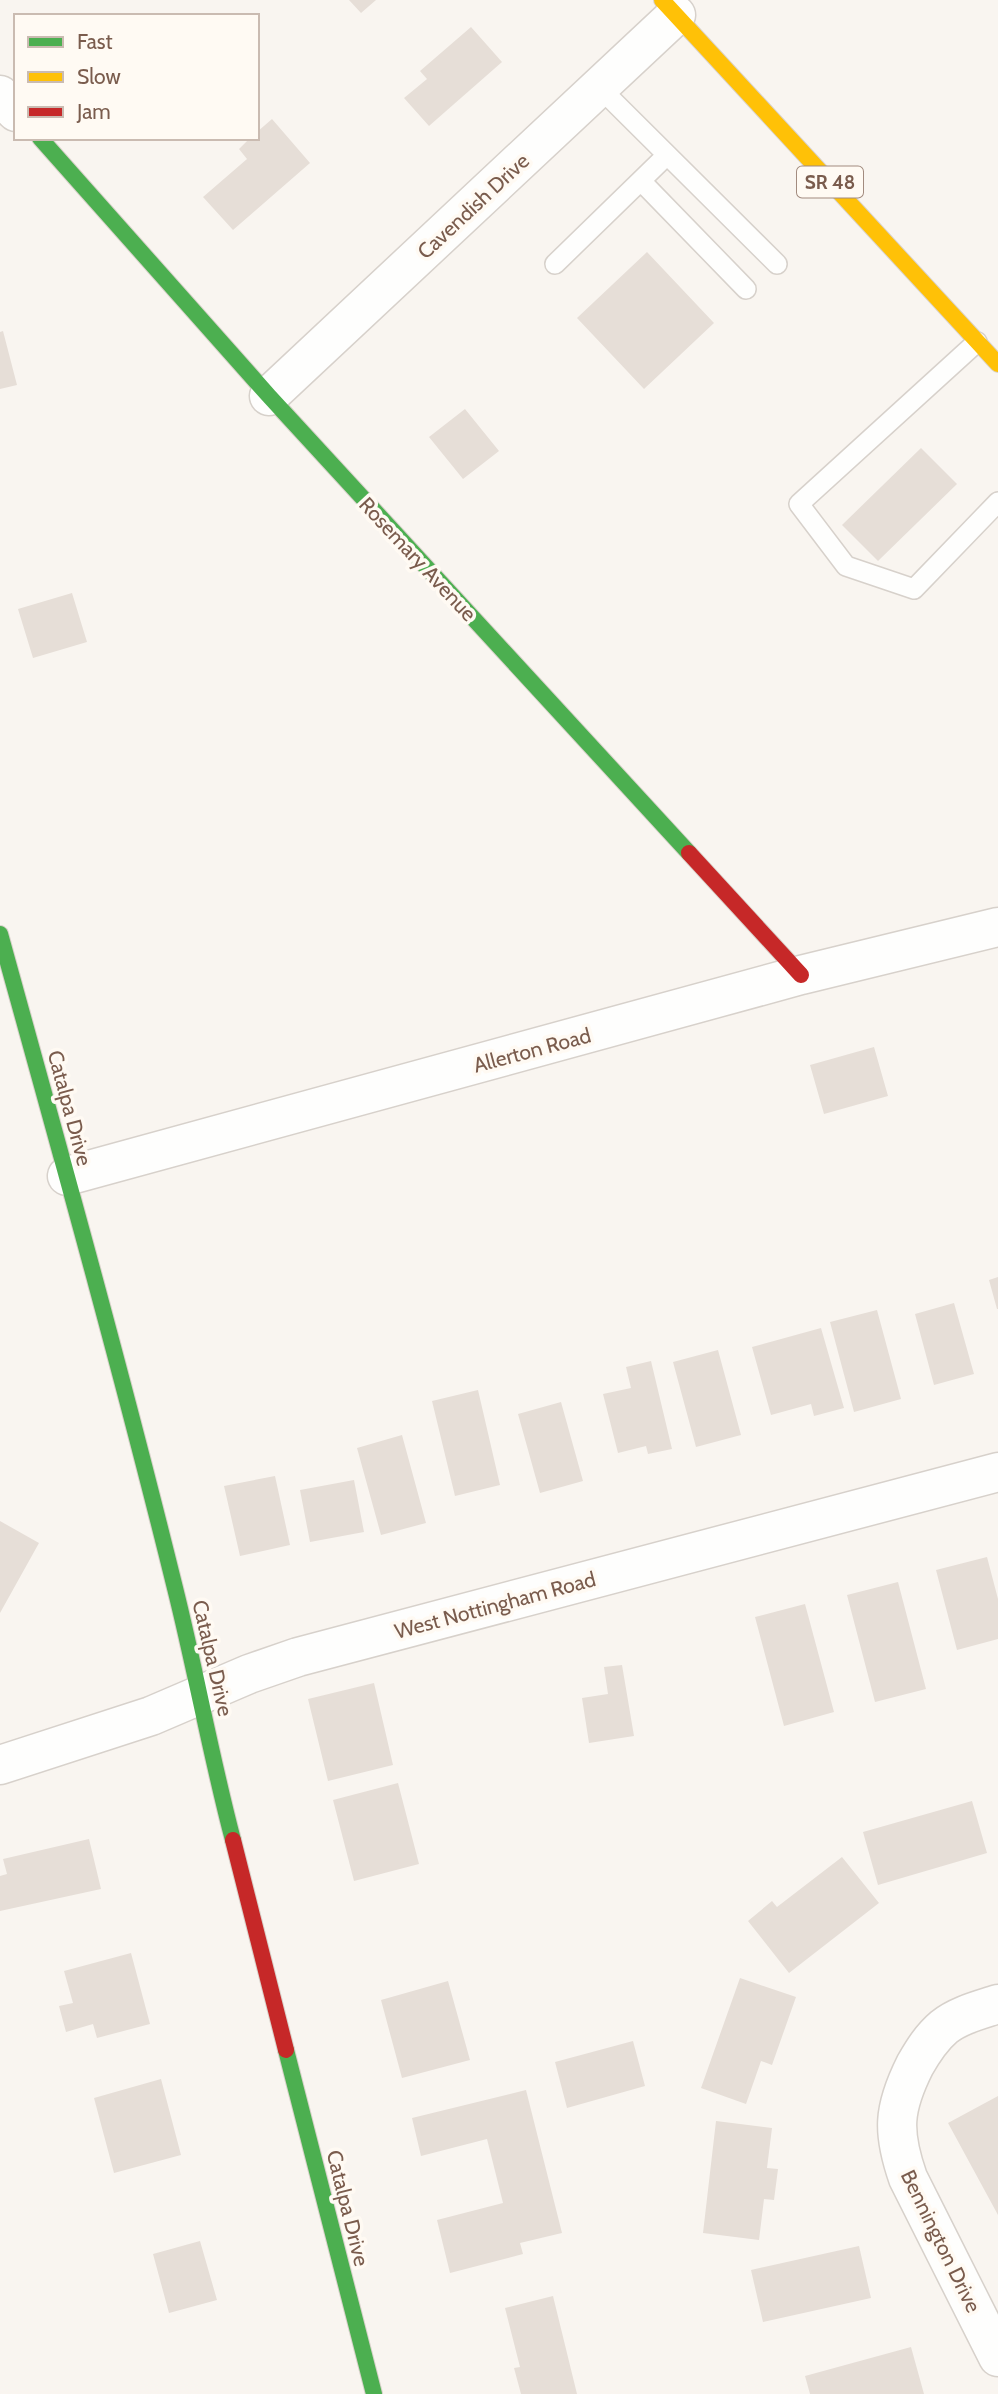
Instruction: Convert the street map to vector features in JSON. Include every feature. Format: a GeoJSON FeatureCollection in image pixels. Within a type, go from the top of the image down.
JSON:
{"type":"FeatureCollection","features":[{"type":"Feature","properties":{"kind":"street","name":"Cavendish Drive"},"geometry":{"type":"LineString","coordinates":[[269,396],[600,88],[674,8]]}},
{"type":"Feature","properties":{"kind":"street","name":"SR 48"},"geometry":{"type":"LineString","coordinates":[[674,8],[998,364]]}},
{"type":"Feature","properties":{"kind":"street"},"geometry":{"type":"LineString","coordinates":[[0,95],[14,110]]}},
{"type":"Feature","properties":{"kind":"street","name":"Rosemary Avenue"},"geometry":{"type":"LineString","coordinates":[[42,140],[269,396],[801,975]]}},
{"type":"Feature","properties":{"kind":"street","name":"Allerton Road"},"geometry":{"type":"LineString","coordinates":[[67,1176],[801,975],[998,927]]}},
{"type":"Feature","properties":{"kind":"street","name":"Catalpa Drive"},"geometry":{"type":"LineString","coordinates":[[0,934],[184,1619],[214,1763],[374,2394]]}},
{"type":"Feature","properties":{"kind":"street","name":"West Nottingham Road"},"geometry":{"type":"LineString","coordinates":[[0,1765],[151,1716],[249,1674],[298,1657],[998,1472]]}},
{"type":"Feature","properties":{"kind":"street","name":"Bennington Drive"},"geometry":{"type":"LineString","coordinates":[[998,2004],[961,2017],[945,2026],[925,2047],[901,2092],[896,2123],[898,2150],[908,2178],[998,2357]]}},
{"type":"Feature","properties":{"kind":"lane"},"geometry":{"type":"LineString","coordinates":[[600,88],[778,264]]}},
{"type":"Feature","properties":{"kind":"lane"},"geometry":{"type":"LineString","coordinates":[[555,264],[667,155]]}},
{"type":"Feature","properties":{"kind":"lane"},"geometry":{"type":"LineString","coordinates":[[640,181],[746,289]]}},
{"type":"Feature","properties":{"kind":"lane"},"geometry":{"type":"LineString","coordinates":[[977,342],[799,504],[846,566],[914,589],[998,502]]}},
{"type":"Feature","properties":{"kind":"building"},"geometry":{"type":"Polygon","coordinates":[[[349,0],[376,0],[361,13],[349,0]]]}},
{"type":"Feature","properties":{"kind":"building"},"geometry":{"type":"Polygon","coordinates":[[[471,27],[502,62],[429,126],[404,98],[427,79],[420,71],[471,27]]]}},
{"type":"Feature","properties":{"kind":"building"},"geometry":{"type":"Polygon","coordinates":[[[272,119],[310,163],[233,230],[203,197],[247,159],[239,149],[248,140],[259,140],[259,130],[272,119]]]}},
{"type":"Feature","properties":{"kind":"building"},"geometry":{"type":"Polygon","coordinates":[[[647,252],[714,323],[644,389],[577,318],[647,252]]]}},
{"type":"Feature","properties":{"kind":"building"},"geometry":{"type":"Polygon","coordinates":[[[3,331],[17,385],[0,389],[0,332],[3,331]]]}},
{"type":"Feature","properties":{"kind":"building"},"geometry":{"type":"Polygon","coordinates":[[[465,409],[499,451],[463,479],[429,437],[465,409]]]}},
{"type":"Feature","properties":{"kind":"building"},"geometry":{"type":"Polygon","coordinates":[[[921,448],[957,484],[878,561],[842,525],[921,448]]]}},
{"type":"Feature","properties":{"kind":"building"},"geometry":{"type":"Polygon","coordinates":[[[72,593],[87,642],[33,658],[18,609],[72,593]]]}},
{"type":"Feature","properties":{"kind":"building"},"geometry":{"type":"Polygon","coordinates":[[[874,1047],[888,1096],[824,1114],[810,1065],[874,1047]]]}},
{"type":"Feature","properties":{"kind":"building"},"geometry":{"type":"Polygon","coordinates":[[[998,1277],[998,1309],[997,1309],[989,1280],[998,1277]]]}},
{"type":"Feature","properties":{"kind":"building"},"geometry":{"type":"Polygon","coordinates":[[[954,1303],[974,1374],[934,1385],[915,1314],[954,1303]]]}},
{"type":"Feature","properties":{"kind":"building"},"geometry":{"type":"Polygon","coordinates":[[[877,1310],[901,1399],[854,1412],[830,1322],[877,1310]]]}},
{"type":"Feature","properties":{"kind":"building"},"geometry":{"type":"Polygon","coordinates":[[[821,1328],[844,1408],[814,1416],[811,1404],[771,1415],[752,1347],[821,1328]]]}},
{"type":"Feature","properties":{"kind":"building"},"geometry":{"type":"Polygon","coordinates":[[[718,1350],[741,1435],[696,1447],[673,1362],[718,1350]]]}},
{"type":"Feature","properties":{"kind":"building"},"geometry":{"type":"Polygon","coordinates":[[[651,1361],[672,1449],[648,1454],[646,1446],[618,1453],[603,1394],[631,1388],[626,1367],[651,1361]]]}},
{"type":"Feature","properties":{"kind":"building"},"geometry":{"type":"Polygon","coordinates":[[[478,1390],[500,1485],[455,1496],[432,1401],[478,1390]]]}},
{"type":"Feature","properties":{"kind":"building"},"geometry":{"type":"Polygon","coordinates":[[[561,1402],[583,1481],[540,1493],[518,1414],[561,1402]]]}},
{"type":"Feature","properties":{"kind":"building"},"geometry":{"type":"Polygon","coordinates":[[[402,1435],[426,1523],[381,1535],[357,1448],[402,1435]]]}},
{"type":"Feature","properties":{"kind":"building"},"geometry":{"type":"Polygon","coordinates":[[[275,1476],[290,1545],[240,1556],[224,1486],[275,1476]]]}},
{"type":"Feature","properties":{"kind":"building"},"geometry":{"type":"Polygon","coordinates":[[[354,1480],[364,1532],[310,1542],[300,1490],[354,1480]]]}},
{"type":"Feature","properties":{"kind":"building"},"geometry":{"type":"Polygon","coordinates":[[[0,1521],[39,1543],[0,1613],[0,1521]]]}},
{"type":"Feature","properties":{"kind":"building"},"geometry":{"type":"Polygon","coordinates":[[[987,1557],[998,1599],[998,1639],[957,1650],[936,1570],[987,1557]]]}},
{"type":"Feature","properties":{"kind":"building"},"geometry":{"type":"Polygon","coordinates":[[[898,1582],[926,1689],[875,1702],[847,1595],[898,1582]]]}},
{"type":"Feature","properties":{"kind":"building"},"geometry":{"type":"Polygon","coordinates":[[[805,1604],[834,1712],[784,1726],[755,1617],[805,1604]]]}},
{"type":"Feature","properties":{"kind":"building"},"geometry":{"type":"Polygon","coordinates":[[[622,1665],[634,1736],[589,1743],[582,1698],[608,1694],[604,1667],[622,1665]]]}},
{"type":"Feature","properties":{"kind":"building"},"geometry":{"type":"Polygon","coordinates":[[[374,1683],[393,1765],[328,1781],[308,1699],[374,1683]]]}},
{"type":"Feature","properties":{"kind":"building"},"geometry":{"type":"Polygon","coordinates":[[[398,1783],[419,1864],[354,1881],[333,1800],[398,1783]]]}},
{"type":"Feature","properties":{"kind":"building"},"geometry":{"type":"Polygon","coordinates":[[[972,1801],[987,1853],[878,1885],[863,1832],[972,1801]]]}},
{"type":"Feature","properties":{"kind":"building"},"geometry":{"type":"Polygon","coordinates":[[[89,1839],[101,1889],[0,1911],[0,1876],[7,1874],[3,1859],[89,1839]]]}},
{"type":"Feature","properties":{"kind":"building"},"geometry":{"type":"Polygon","coordinates":[[[842,1857],[879,1903],[789,1973],[748,1921],[772,1901],[777,1907],[842,1857]]]}},
{"type":"Feature","properties":{"kind":"building"},"geometry":{"type":"Polygon","coordinates":[[[131,1953],[150,2024],[97,2038],[93,2024],[66,2032],[59,2006],[73,2003],[64,1971],[131,1953]]]}},
{"type":"Feature","properties":{"kind":"building"},"geometry":{"type":"Polygon","coordinates":[[[740,1978],[796,1997],[772,2065],[761,2061],[746,2104],[701,2088],[740,1978]]]}},
{"type":"Feature","properties":{"kind":"building"},"geometry":{"type":"Polygon","coordinates":[[[448,1981],[470,2060],[402,2078],[381,2000],[448,1981]]]}},
{"type":"Feature","properties":{"kind":"building"},"geometry":{"type":"Polygon","coordinates":[[[633,2041],[645,2086],[567,2108],[555,2062],[633,2041]]]}},
{"type":"Feature","properties":{"kind":"building"},"geometry":{"type":"Polygon","coordinates":[[[161,2079],[181,2155],[114,2173],[94,2098],[161,2079]]]}},
{"type":"Feature","properties":{"kind":"building"},"geometry":{"type":"Polygon","coordinates":[[[526,2090],[562,2233],[520,2243],[523,2254],[450,2273],[437,2220],[503,2203],[487,2139],[421,2156],[412,2118],[526,2090]]]}},
{"type":"Feature","properties":{"kind":"building"},"geometry":{"type":"Polygon","coordinates":[[[998,2096],[998,2215],[948,2123],[998,2096]]]}},
{"type":"Feature","properties":{"kind":"building"},"geometry":{"type":"Polygon","coordinates":[[[716,2121],[772,2128],[767,2168],[778,2169],[774,2200],[764,2199],[759,2240],[703,2233],[716,2121]]]}},
{"type":"Feature","properties":{"kind":"building"},"geometry":{"type":"Polygon","coordinates":[[[200,2241],[217,2300],[169,2313],[153,2254],[200,2241]]]}},
{"type":"Feature","properties":{"kind":"building"},"geometry":{"type":"Polygon","coordinates":[[[859,2246],[871,2298],[763,2322],[751,2270],[859,2246]]]}},
{"type":"Feature","properties":{"kind":"building"},"geometry":{"type":"Polygon","coordinates":[[[553,2296],[577,2394],[521,2394],[514,2368],[520,2367],[505,2308],[553,2296]]]}},
{"type":"Feature","properties":{"kind":"building"},"geometry":{"type":"Polygon","coordinates":[[[911,2347],[924,2394],[810,2394],[805,2376],[911,2347]]]}},
{"type":"Feature","properties":{"kind":"traffic: fast"},"geometry":{"type":"LineString","coordinates":[[42,140],[269,396],[689,853]]}},
{"type":"Feature","properties":{"kind":"traffic: fast"},"geometry":{"type":"LineString","coordinates":[[0,934],[90,1260],[154,1506],[233,1840]]}},
{"type":"Feature","properties":{"kind":"traffic: fast"},"geometry":{"type":"LineString","coordinates":[[286,2050],[374,2394]]}},
{"type":"Feature","properties":{"kind":"traffic: slow"},"geometry":{"type":"LineString","coordinates":[[662,0],[998,364]]}},
{"type":"Feature","properties":{"kind":"traffic: jam"},"geometry":{"type":"LineString","coordinates":[[689,853],[801,975]]}},
{"type":"Feature","properties":{"kind":"traffic: jam"},"geometry":{"type":"LineString","coordinates":[[233,1840],[286,2050]]}}]}
